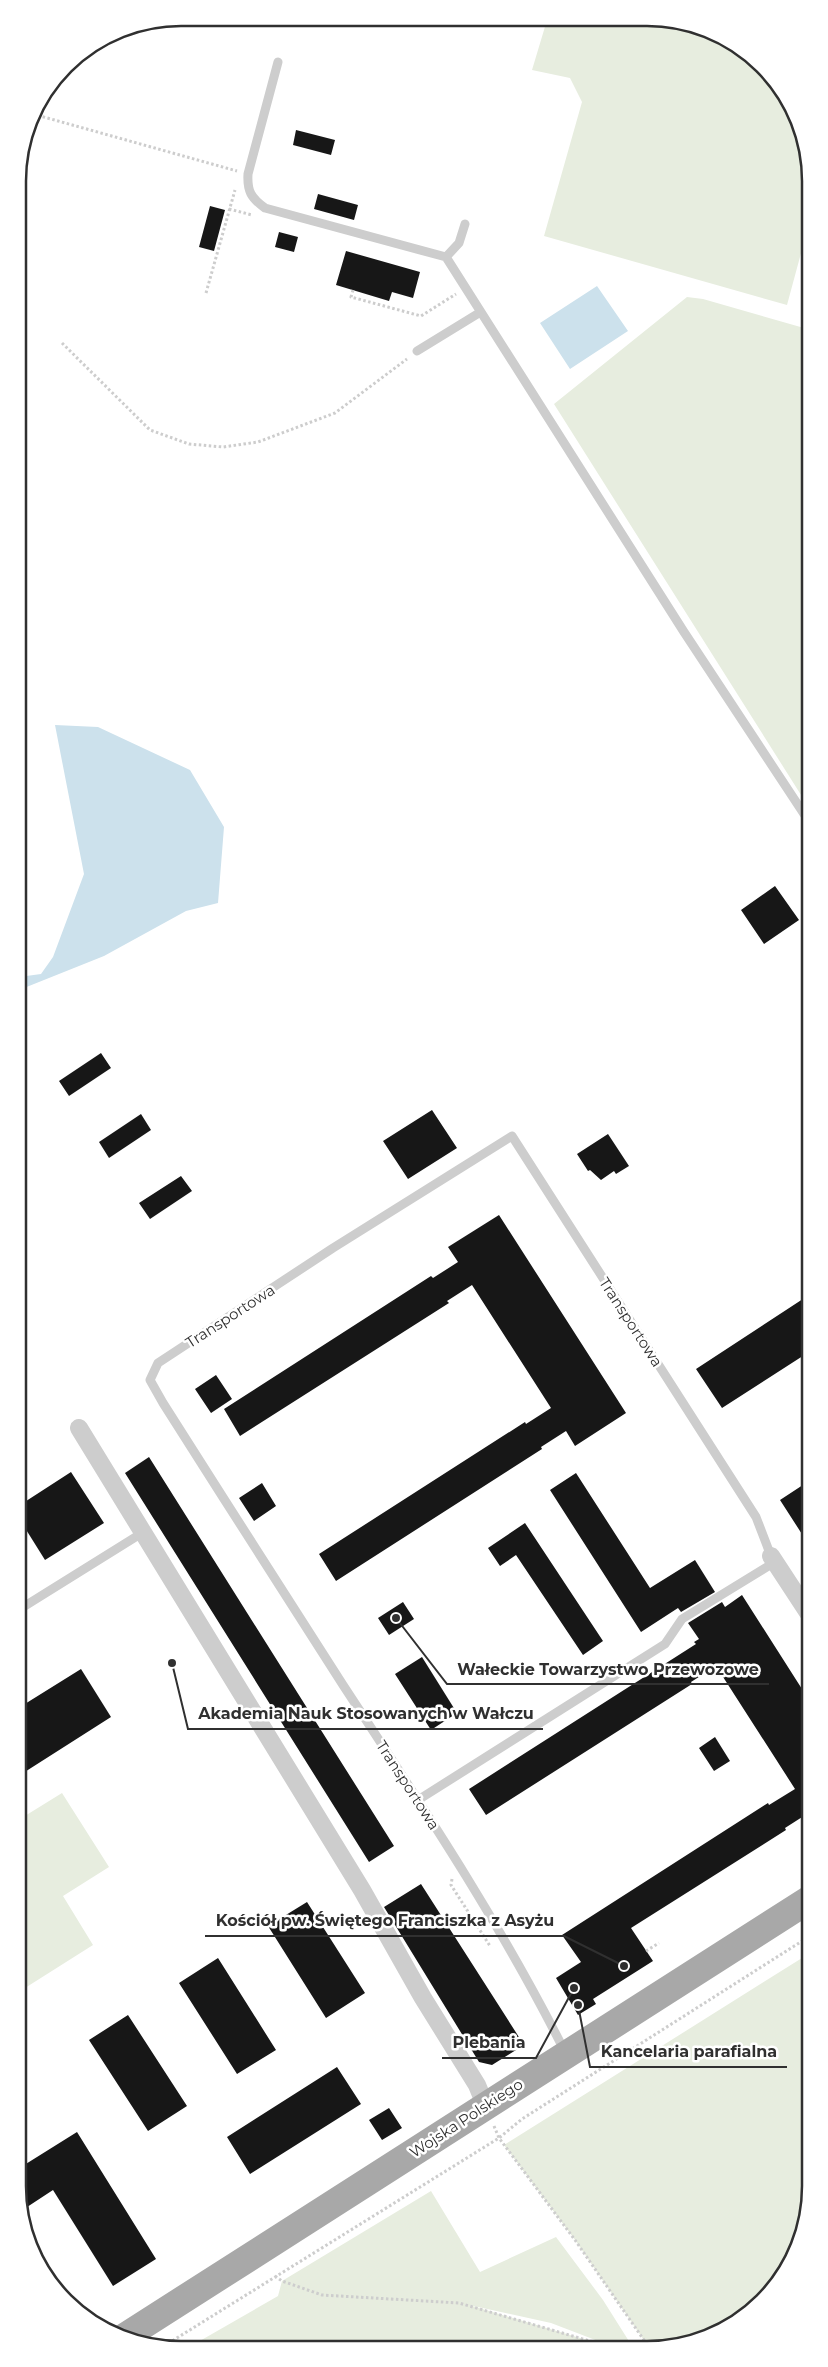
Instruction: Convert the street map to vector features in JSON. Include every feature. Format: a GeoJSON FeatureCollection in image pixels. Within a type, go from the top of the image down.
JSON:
{"type":"FeatureCollection","features":[{"type":"Feature","properties":{"kind":"main road","name":"Wojska Polskiego"},"geometry":{"type":"LineString","coordinates":[[132,2333],[801,1905]]}},
{"type":"Feature","properties":{"kind":"street"},"geometry":{"type":"LineString","coordinates":[[79,1428],[362,1890],[423,1998],[477,2085],[486,2107]]}},
{"type":"Feature","properties":{"kind":"street","name":"Transportowa"},"geometry":{"type":"LineString","coordinates":[[773,1559],[801,1602]]}},
{"type":"Feature","properties":{"kind":"lane"},"geometry":{"type":"LineString","coordinates":[[278,62],[244,173],[250,196],[265,208],[446,258],[802,810]]}},
{"type":"Feature","properties":{"kind":"lane"},"geometry":{"type":"LineString","coordinates":[[446,258],[459,243],[465,224]]}},
{"type":"Feature","properties":{"kind":"lane"},"geometry":{"type":"LineString","coordinates":[[417,351],[479,312]]}},
{"type":"Feature","properties":{"kind":"lane","name":"Transportowa"},"geometry":{"type":"LineString","coordinates":[[566,2054],[535,1991],[418,1800],[150,1380],[158,1363],[333,1248],[512,1136],[756,1517],[773,1559]]}},
{"type":"Feature","properties":{"kind":"lane"},"geometry":{"type":"LineString","coordinates":[[26,1604],[142,1533]]}},
{"type":"Feature","properties":{"kind":"lane"},"geometry":{"type":"LineString","coordinates":[[418,1800],[665,1644],[682,1619],[773,1559]]}},
{"type":"Feature","properties":{"kind":"path"},"geometry":{"type":"LineString","coordinates":[[41,116],[244,173],[229,209],[206,293]]}},
{"type":"Feature","properties":{"kind":"path"},"geometry":{"type":"LineString","coordinates":[[229,209],[258,217]]}},
{"type":"Feature","properties":{"kind":"path"},"geometry":{"type":"LineString","coordinates":[[353,290],[351,297],[421,316],[457,293],[453,287]]}},
{"type":"Feature","properties":{"kind":"path"},"geometry":{"type":"LineString","coordinates":[[62,343],[150,430],[189,444],[223,447],[258,442],[334,413],[417,351]]}},
{"type":"Feature","properties":{"kind":"path"},"geometry":{"type":"LineString","coordinates":[[173,2340],[499,2138],[522,2119],[801,1942]]}},
{"type":"Feature","properties":{"kind":"path"},"geometry":{"type":"LineString","coordinates":[[646,1951],[659,1943]]}},
{"type":"Feature","properties":{"kind":"path"},"geometry":{"type":"LineString","coordinates":[[499,2138],[575,2240],[645,2341]]}},
{"type":"Feature","properties":{"kind":"path"},"geometry":{"type":"LineString","coordinates":[[275,2276],[282,2281],[322,2295],[459,2303],[589,2341]]}},
{"type":"Feature","properties":{"kind":"shaded area"},"geometry":{"type":"Polygon","coordinates":[[[545,26],[647,26],[677,29],[697,34],[715,42],[741,58],[763,79],[776,95],[794,131],[799,151],[802,181],[802,250],[787,305],[544,236],[582,102],[570,78],[532,70],[545,26]]]}},
{"type":"Feature","properties":{"kind":"shaded area"},"geometry":{"type":"Polygon","coordinates":[[[687,297],[703,299],[802,327],[802,796],[554,404],[687,297]]]}},
{"type":"Feature","properties":{"kind":"shaded area"},"geometry":{"type":"Polygon","coordinates":[[[62,1793],[109,1867],[63,1896],[93,1945],[26,1987],[26,1815],[62,1793]]]}},
{"type":"Feature","properties":{"kind":"shaded area"},"geometry":{"type":"Polygon","coordinates":[[[801,1959],[801,2196],[796,2226],[790,2245],[776,2272],[749,2302],[724,2320],[697,2333],[677,2338],[645,2341],[575,2240],[504,2145],[801,1959]]]}},
{"type":"Feature","properties":{"kind":"shaded area"},"geometry":{"type":"Polygon","coordinates":[[[431,2191],[480,2272],[556,2237],[603,2300],[629,2341],[598,2341],[551,2323],[469,2305],[590,2341],[200,2341],[278,2296],[282,2281],[431,2191]]]}},
{"type":"Feature","properties":{"kind":"water"},"geometry":{"type":"Polygon","coordinates":[[[597,286],[628,331],[570,369],[540,323],[597,286]]]}},
{"type":"Feature","properties":{"kind":"water"},"geometry":{"type":"Polygon","coordinates":[[[55,725],[98,727],[190,770],[224,827],[218,903],[186,911],[104,956],[27,987],[27,976],[41,974],[53,957],[84,874],[55,725]]]}},
{"type":"Feature","properties":{"kind":"building"},"geometry":{"type":"Polygon","coordinates":[[[296,130],[335,140],[331,155],[293,145],[296,130]]]}},
{"type":"Feature","properties":{"kind":"building"},"geometry":{"type":"Polygon","coordinates":[[[318,194],[358,205],[354,220],[314,209],[318,194]]]}},
{"type":"Feature","properties":{"kind":"building"},"geometry":{"type":"Polygon","coordinates":[[[210,206],[225,210],[214,251],[199,247],[210,206]]]}},
{"type":"Feature","properties":{"kind":"building"},"geometry":{"type":"Polygon","coordinates":[[[279,232],[298,237],[294,252],[275,247],[279,232]]]}},
{"type":"Feature","properties":{"kind":"building"},"geometry":{"type":"Polygon","coordinates":[[[346,251],[420,272],[413,298],[392,292],[389,301],[336,285],[346,251]]]}},
{"type":"Feature","properties":{"kind":"building"},"geometry":{"type":"Polygon","coordinates":[[[775,886],[799,920],[764,944],[741,910],[775,886]]]}},
{"type":"Feature","properties":{"kind":"building"},"geometry":{"type":"Polygon","coordinates":[[[101,1053],[111,1068],[69,1096],[59,1081],[101,1053]]]}},
{"type":"Feature","properties":{"kind":"building"},"geometry":{"type":"Polygon","coordinates":[[[432,1110],[457,1148],[408,1179],[383,1141],[432,1110]]]}},
{"type":"Feature","properties":{"kind":"building"},"geometry":{"type":"Polygon","coordinates":[[[141,1114],[151,1130],[109,1158],[99,1142],[141,1114]]]}},
{"type":"Feature","properties":{"kind":"building"},"geometry":{"type":"Polygon","coordinates":[[[608,1134],[629,1166],[616,1174],[614,1171],[601,1180],[590,1170],[588,1171],[577,1154],[608,1134]]]}},
{"type":"Feature","properties":{"kind":"building"},"geometry":{"type":"Polygon","coordinates":[[[181,1176],[192,1191],[150,1219],[139,1203],[181,1176]]]}},
{"type":"Feature","properties":{"kind":"building"},"geometry":{"type":"Polygon","coordinates":[[[499,1215],[626,1413],[575,1446],[566,1431],[541,1447],[542,1449],[336,1581],[319,1554],[525,1422],[526,1424],[551,1408],[472,1285],[447,1301],[449,1303],[240,1436],[224,1409],[431,1276],[433,1278],[458,1262],[448,1247],[499,1215]]]}},
{"type":"Feature","properties":{"kind":"building"},"geometry":{"type":"Polygon","coordinates":[[[801,1300],[801,1357],[722,1408],[696,1369],[801,1300]]]}},
{"type":"Feature","properties":{"kind":"building"},"geometry":{"type":"Polygon","coordinates":[[[216,1375],[232,1399],[211,1413],[195,1389],[216,1375]]]}},
{"type":"Feature","properties":{"kind":"building"},"geometry":{"type":"Polygon","coordinates":[[[149,1457],[394,1846],[369,1862],[125,1473],[149,1457]]]}},
{"type":"Feature","properties":{"kind":"building"},"geometry":{"type":"Polygon","coordinates":[[[71,1472],[104,1523],[45,1560],[26,1530],[26,1501],[71,1472]]]}},
{"type":"Feature","properties":{"kind":"building"},"geometry":{"type":"Polygon","coordinates":[[[576,1473],[650,1588],[695,1560],[715,1592],[681,1612],[678,1608],[641,1632],[550,1490],[576,1473]]]}},
{"type":"Feature","properties":{"kind":"building"},"geometry":{"type":"Polygon","coordinates":[[[262,1483],[276,1506],[254,1521],[239,1498],[262,1483]]]}},
{"type":"Feature","properties":{"kind":"building"},"geometry":{"type":"Polygon","coordinates":[[[801,1486],[801,1533],[780,1500],[801,1486]]]}},
{"type":"Feature","properties":{"kind":"building"},"geometry":{"type":"Polygon","coordinates":[[[525,1523],[603,1641],[583,1655],[516,1555],[500,1566],[488,1548],[525,1523]]]}},
{"type":"Feature","properties":{"kind":"building"},"geometry":{"type":"Polygon","coordinates":[[[742,1595],[801,1688],[801,1818],[785,1828],[786,1830],[631,1928],[653,1961],[593,1999],[596,2004],[578,2015],[556,1978],[581,1962],[562,1935],[768,1803],[769,1805],[795,1789],[716,1666],[691,1682],[692,1684],[486,1815],[469,1789],[696,1644],[694,1642],[699,1639],[688,1623],[722,1602],[725,1607],[742,1595]]]}},
{"type":"Feature","properties":{"kind":"building"},"geometry":{"type":"Polygon","coordinates":[[[403,1602],[414,1619],[389,1635],[378,1618],[403,1602]]]}},
{"type":"Feature","properties":{"kind":"building"},"geometry":{"type":"Polygon","coordinates":[[[422,1657],[457,1713],[431,1730],[395,1674],[422,1657]]]}},
{"type":"Feature","properties":{"kind":"building"},"geometry":{"type":"Polygon","coordinates":[[[81,1669],[111,1717],[26,1771],[26,1703],[81,1669]]]}},
{"type":"Feature","properties":{"kind":"building"},"geometry":{"type":"Polygon","coordinates":[[[715,1737],[730,1761],[714,1771],[699,1748],[715,1737]]]}},
{"type":"Feature","properties":{"kind":"building"},"geometry":{"type":"Polygon","coordinates":[[[421,1884],[524,2045],[492,2065],[479,2062],[384,1907],[421,1884]]]}},
{"type":"Feature","properties":{"kind":"building"},"geometry":{"type":"Polygon","coordinates":[[[307,1902],[365,1993],[326,2018],[268,1926],[307,1902]]]}},
{"type":"Feature","properties":{"kind":"building"},"geometry":{"type":"Polygon","coordinates":[[[218,1958],[276,2050],[237,2074],[179,1983],[218,1958]]]}},
{"type":"Feature","properties":{"kind":"building"},"geometry":{"type":"Polygon","coordinates":[[[128,2015],[187,2106],[148,2131],[89,2040],[128,2015]]]}},
{"type":"Feature","properties":{"kind":"building"},"geometry":{"type":"Polygon","coordinates":[[[337,2067],[361,2104],[250,2174],[227,2137],[337,2067]]]}},
{"type":"Feature","properties":{"kind":"building"},"geometry":{"type":"Polygon","coordinates":[[[389,2108],[402,2128],[382,2140],[369,2120],[389,2108]]]}},
{"type":"Feature","properties":{"kind":"building"},"geometry":{"type":"Polygon","coordinates":[[[77,2132],[156,2259],[113,2286],[53,2190],[28,2206],[26,2164],[77,2132]]]}},
{"type":"Feature","properties":{"kind":"place","name":"Wałeckie Towarzystwo Przewozowe"},"geometry":{"type":"Point","coordinates":[396,1618]}},
{"type":"Feature","properties":{"kind":"place","name":"Akademia Nauk Stosowanych w Wałczu"},"geometry":{"type":"Point","coordinates":[172,1663]}},
{"type":"Feature","properties":{"kind":"place","name":"Kościół pw. Świętego Franciszka z Asyżu"},"geometry":{"type":"Point","coordinates":[624,1966]}},
{"type":"Feature","properties":{"kind":"place","name":"Plebania"},"geometry":{"type":"Point","coordinates":[574,1988]}},
{"type":"Feature","properties":{"kind":"place","name":"Kancelaria parafialna"},"geometry":{"type":"Point","coordinates":[578,2005]}}]}
